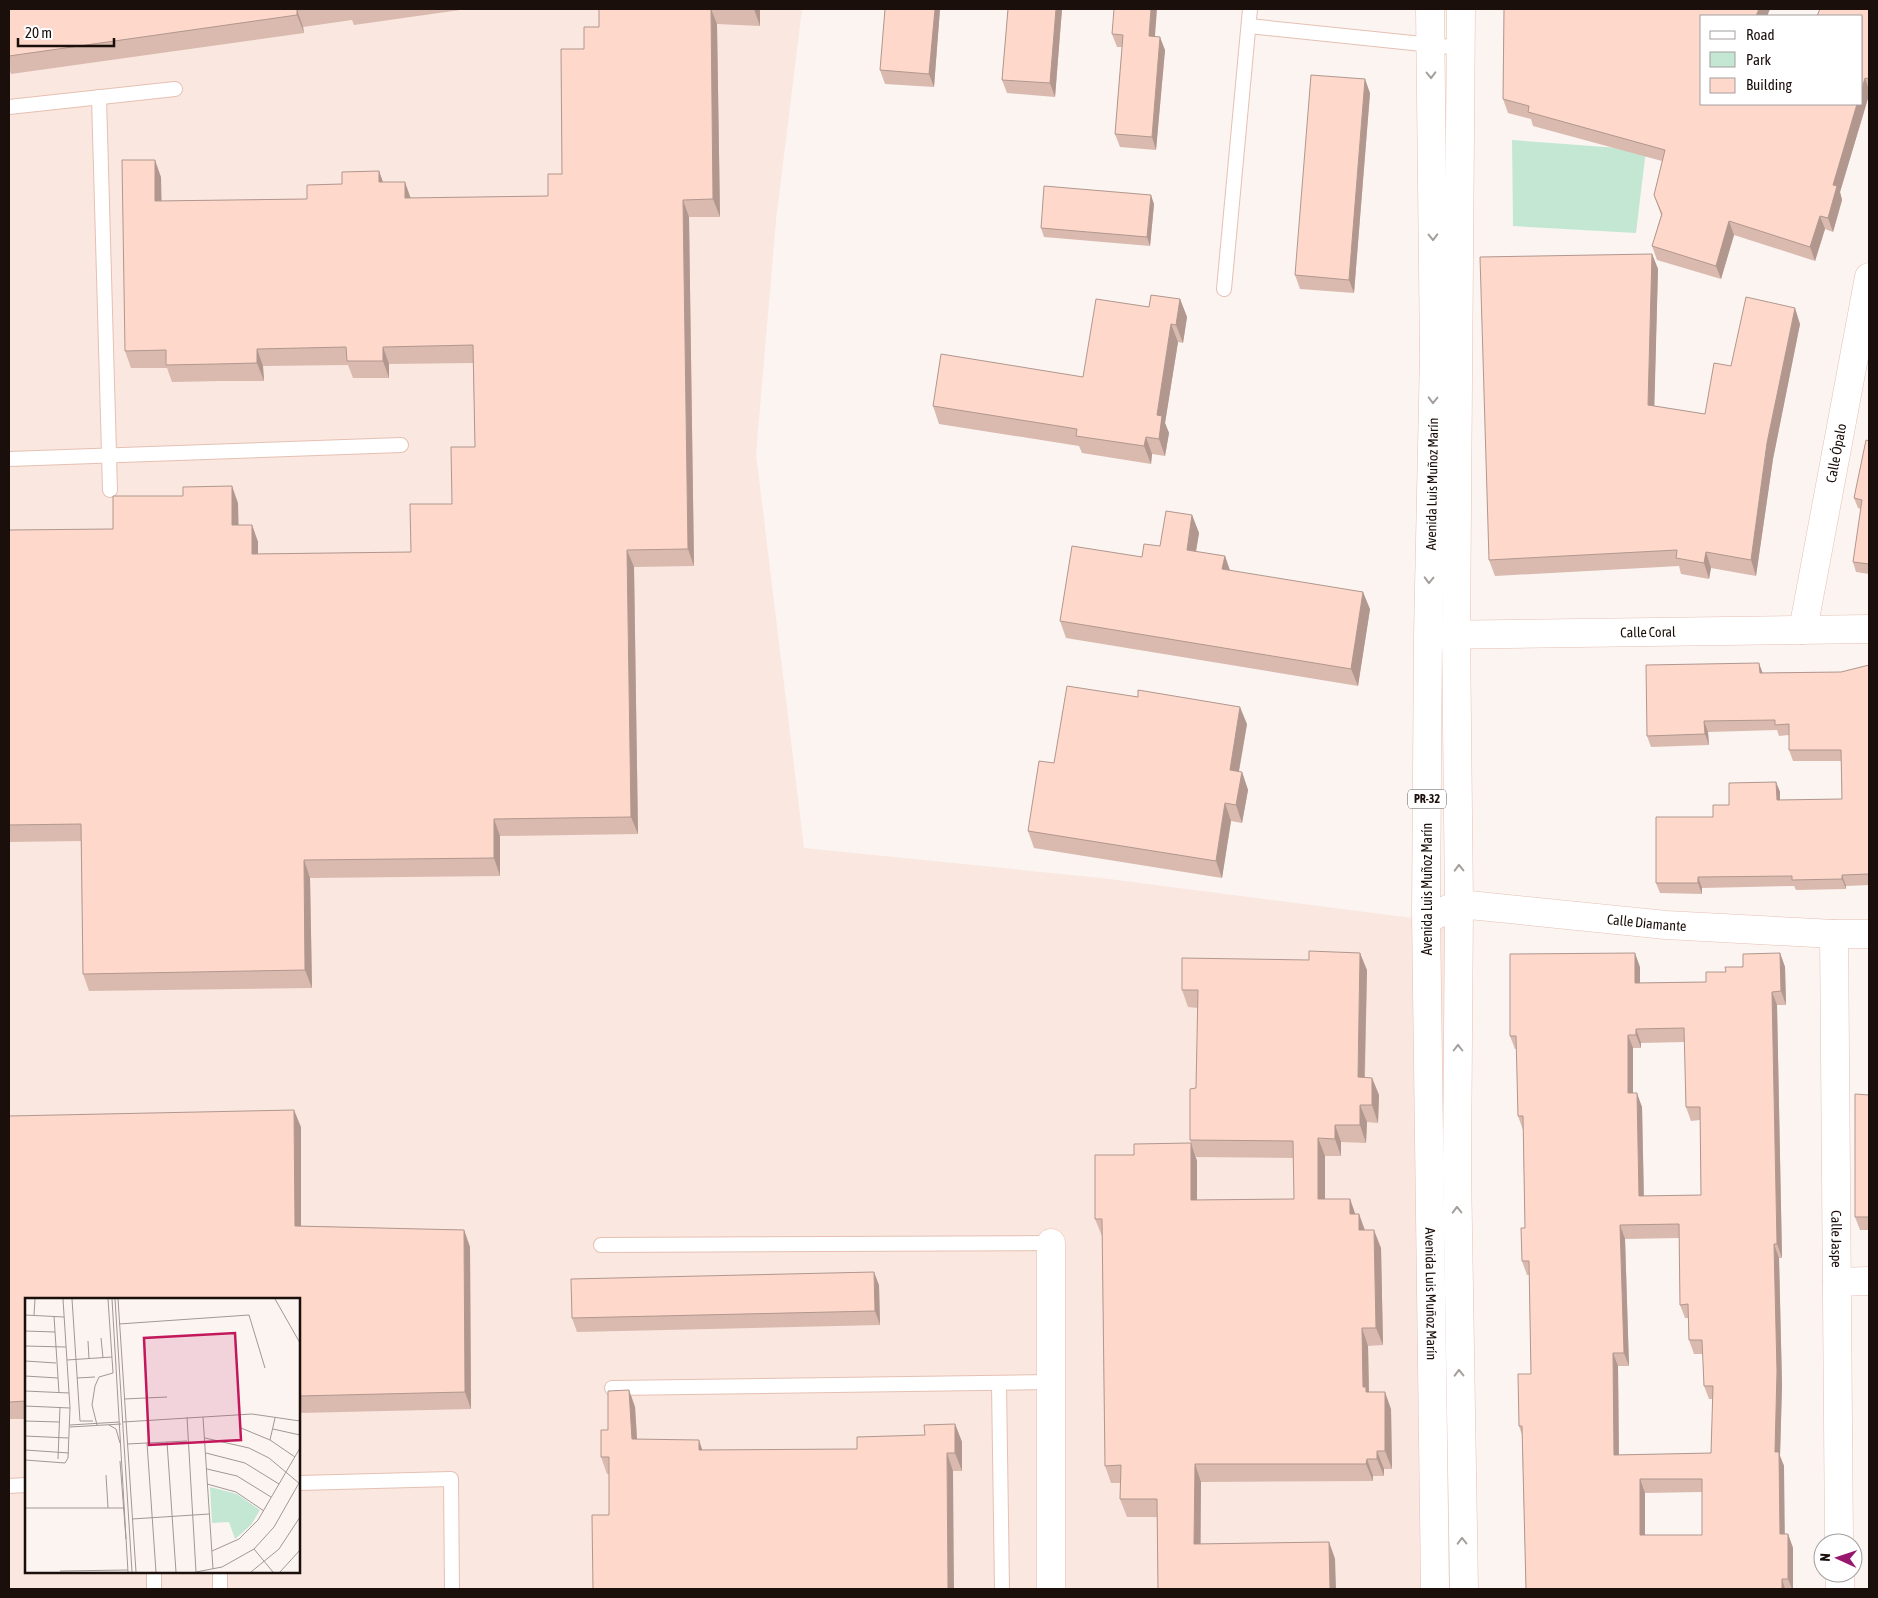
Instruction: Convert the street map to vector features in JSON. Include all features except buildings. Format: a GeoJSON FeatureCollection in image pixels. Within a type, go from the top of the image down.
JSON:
{"type":"FeatureCollection","features":[{"type":"Feature","properties":{"kind":"main road","name":"Avenida Luis Muñoz Marín"},"geometry":{"type":"LineString","coordinates":[[1430,9],[1434,355],[1428,635],[1427,919],[1435,1589]]}},
{"type":"Feature","properties":{"kind":"main road","name":"Avenida Luis Muñoz Marín"},"geometry":{"type":"LineString","coordinates":[[1461,9],[1456,633],[1459,904],[1457,1170],[1459,1422],[1464,1589]]}},
{"type":"Feature","properties":{"kind":"main road","name":"Calle Ópalo"},"geometry":{"type":"LineString","coordinates":[[1803,630],[1869,277]]}},
{"type":"Feature","properties":{"kind":"main road","name":"Calle Coral"},"geometry":{"type":"LineString","coordinates":[[1428,635],[1456,633],[1869,629]]}},
{"type":"Feature","properties":{"kind":"main road"},"geometry":{"type":"LineString","coordinates":[[1427,919],[1459,904]]}},
{"type":"Feature","properties":{"kind":"main road","name":"Calle Diamante"},"geometry":{"type":"LineString","coordinates":[[1459,904],[1666,925],[1834,934],[1869,934]]}},
{"type":"Feature","properties":{"kind":"main road","name":"Calle Jaspe"},"geometry":{"type":"LineString","coordinates":[[1834,934],[1840,1533]]}},
{"type":"Feature","properties":{"kind":"main road"},"geometry":{"type":"LineString","coordinates":[[1051,1243],[1052,1589]]}},
{"type":"Feature","properties":{"kind":"main road"},"geometry":{"type":"LineString","coordinates":[[1837,1282],[1869,1282]]}},
{"type":"Feature","properties":{"kind":"lane"},"geometry":{"type":"LineString","coordinates":[[1224,289],[1250,9]]}},
{"type":"Feature","properties":{"kind":"lane"},"geometry":{"type":"LineString","coordinates":[[1249,26],[1461,48]]}},
{"type":"Feature","properties":{"kind":"lane"},"geometry":{"type":"LineString","coordinates":[[9,107],[175,88]]}},
{"type":"Feature","properties":{"kind":"lane"},"geometry":{"type":"LineString","coordinates":[[99,97],[110,490]]}},
{"type":"Feature","properties":{"kind":"lane"},"geometry":{"type":"LineString","coordinates":[[9,459],[401,445]]}},
{"type":"Feature","properties":{"kind":"lane"},"geometry":{"type":"LineString","coordinates":[[601,1245],[1051,1243]]}},
{"type":"Feature","properties":{"kind":"lane"},"geometry":{"type":"LineString","coordinates":[[612,1388],[1052,1382]]}},
{"type":"Feature","properties":{"kind":"lane"},"geometry":{"type":"LineString","coordinates":[[999,1383],[1002,1589]]}},
{"type":"Feature","properties":{"kind":"lane"},"geometry":{"type":"LineString","coordinates":[[300,1483],[451,1479],[452,1589]]}},
{"type":"Feature","properties":{"kind":"lane"},"geometry":{"type":"LineString","coordinates":[[9,1486],[25,1486]]}},
{"type":"Feature","properties":{"kind":"lane"},"geometry":{"type":"LineString","coordinates":[[154,1573],[154,1589]]}},
{"type":"Feature","properties":{"kind":"lane"},"geometry":{"type":"LineString","coordinates":[[220,1573],[220,1589]]}},
{"type":"Feature","properties":{"kind":"shaded area"},"geometry":{"type":"Polygon","coordinates":[[[9,9],[802,9],[776,220],[756,454],[804,848],[1101,878],[1459,924],[1467,1589],[9,1589],[9,9]]]}},
{"type":"Feature","properties":{"kind":"green space"},"geometry":{"type":"Polygon","coordinates":[[[1512,140],[1646,150],[1636,233],[1513,226],[1512,140]]]}}]}
